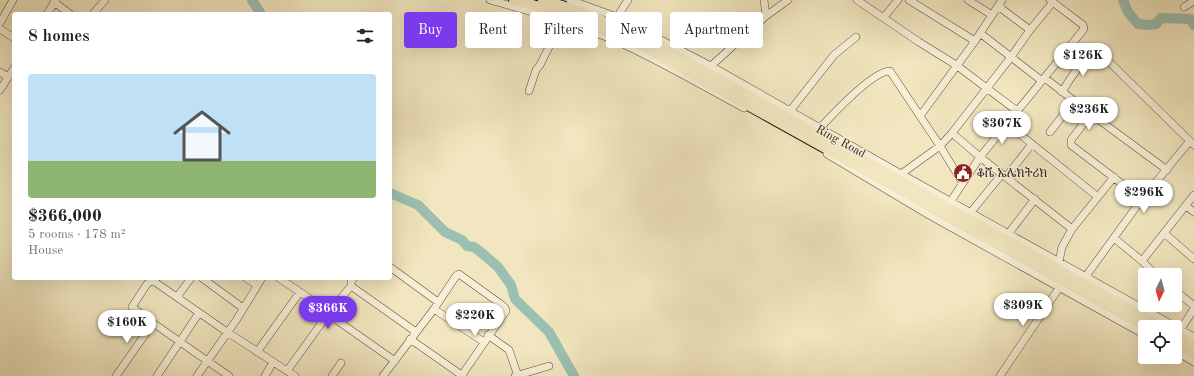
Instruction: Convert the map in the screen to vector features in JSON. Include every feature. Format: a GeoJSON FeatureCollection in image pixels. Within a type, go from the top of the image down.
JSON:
{"type":"FeatureCollection","features":[{"type":"Feature","properties":{"kind":"highway","name":"Ring Road"},"geometry":{"type":"LineString","coordinates":[[514,0],[586,22],[640,45],[1062,284],[1138,323]]}},
{"type":"Feature","properties":{"kind":"highway","name":"Ring Road"},"geometry":{"type":"LineString","coordinates":[[542,0],[587,14],[652,42],[1148,320]]}},
{"type":"Feature","properties":{"kind":"highway"},"geometry":{"type":"LineString","coordinates":[[1182,335],[1194,345]]}},
{"type":"Feature","properties":{"kind":"highway"},"geometry":{"type":"LineString","coordinates":[[1182,347],[1194,354]]}},
{"type":"Feature","properties":{"kind":"street"},"geometry":{"type":"LineString","coordinates":[[0,23],[13,0]]}},
{"type":"Feature","properties":{"kind":"street"},"geometry":{"type":"LineString","coordinates":[[95,12],[105,0]]}},
{"type":"Feature","properties":{"kind":"street"},"geometry":{"type":"LineString","coordinates":[[490,0],[531,12]]}},
{"type":"Feature","properties":{"kind":"street"},"geometry":{"type":"LineString","coordinates":[[570,0],[606,14]]}},
{"type":"Feature","properties":{"kind":"street"},"geometry":{"type":"LineString","coordinates":[[621,12],[628,0]]}},
{"type":"Feature","properties":{"kind":"street"},"geometry":{"type":"LineString","coordinates":[[764,0],[766,16]]}},
{"type":"Feature","properties":{"kind":"street"},"geometry":{"type":"LineString","coordinates":[[711,66],[766,16],[788,0]]}},
{"type":"Feature","properties":{"kind":"street"},"geometry":{"type":"LineString","coordinates":[[857,0],[884,17],[900,30],[956,65],[1017,111]]}},
{"type":"Feature","properties":{"kind":"street"},"geometry":{"type":"LineString","coordinates":[[884,17],[898,0]]}},
{"type":"Feature","properties":{"kind":"street"},"geometry":{"type":"LineString","coordinates":[[909,0],[975,41]]}},
{"type":"Feature","properties":{"kind":"street"},"geometry":{"type":"LineString","coordinates":[[968,0],[992,15]]}},
{"type":"Feature","properties":{"kind":"street"},"geometry":{"type":"LineString","coordinates":[[48,12],[55,1],[68,12]]}},
{"type":"Feature","properties":{"kind":"street"},"geometry":{"type":"LineString","coordinates":[[901,174],[940,146],[952,133],[1012,57],[1051,1],[1083,25],[1084,29],[980,157],[962,182],[951,201]]}},
{"type":"Feature","properties":{"kind":"street"},"geometry":{"type":"LineString","coordinates":[[1184,7],[1194,1]]}},
{"type":"Feature","properties":{"kind":"street"},"geometry":{"type":"LineString","coordinates":[[920,116],[975,41],[1000,3],[1030,30]]}},
{"type":"Feature","properties":{"kind":"street"},"geometry":{"type":"LineString","coordinates":[[0,29],[12,37]]}},
{"type":"Feature","properties":{"kind":"street"},"geometry":{"type":"LineString","coordinates":[[980,33],[1166,170]]}},
{"type":"Feature","properties":{"kind":"street"},"geometry":{"type":"LineString","coordinates":[[598,34],[662,64],[820,150],[929,215],[1062,284],[1138,331]]}},
{"type":"Feature","properties":{"kind":"street"},"geometry":{"type":"LineString","coordinates":[[790,111],[834,55],[856,37]]}},
{"type":"Feature","properties":{"kind":"street"},"geometry":{"type":"LineString","coordinates":[[662,41],[711,66],[901,174],[1086,276],[1158,320]]}},
{"type":"Feature","properties":{"kind":"street"},"geometry":{"type":"LineString","coordinates":[[529,91],[536,70],[548,48]]}},
{"type":"Feature","properties":{"kind":"street"},"geometry":{"type":"LineString","coordinates":[[1062,92],[1080,66],[1092,52],[1097,50],[1152,102],[1192,143],[1166,170],[1142,200],[1086,276]]}},
{"type":"Feature","properties":{"kind":"street"},"geometry":{"type":"LineString","coordinates":[[820,128],[838,108],[857,91],[886,71],[891,73],[940,146],[962,182]]}},
{"type":"Feature","properties":{"kind":"street"},"geometry":{"type":"LineString","coordinates":[[0,72],[12,74],[0,90]]}},
{"type":"Feature","properties":{"kind":"street"},"geometry":{"type":"LineString","coordinates":[[1050,132],[1074,101]]}},
{"type":"Feature","properties":{"kind":"street"},"geometry":{"type":"LineString","coordinates":[[1091,114],[1071,140],[1071,145],[1142,200]]}},
{"type":"Feature","properties":{"kind":"street"},"geometry":{"type":"LineString","coordinates":[[1007,124],[1098,197]]}},
{"type":"Feature","properties":{"kind":"street"},"geometry":{"type":"LineString","coordinates":[[952,133],[980,157],[1072,229]]}},
{"type":"Feature","properties":{"kind":"street"},"geometry":{"type":"LineString","coordinates":[[971,212],[1032,144]]}},
{"type":"Feature","properties":{"kind":"street"},"geometry":{"type":"LineString","coordinates":[[1059,262],[1062,247],[1072,229],[1114,177]]}},
{"type":"Feature","properties":{"kind":"street"},"geometry":{"type":"LineString","coordinates":[[1142,261],[1194,195]]}},
{"type":"Feature","properties":{"kind":"street"},"geometry":{"type":"LineString","coordinates":[[1009,233],[1035,199]]}},
{"type":"Feature","properties":{"kind":"street"},"geometry":{"type":"LineString","coordinates":[[1186,206],[1194,212]]}},
{"type":"Feature","properties":{"kind":"street"},"geometry":{"type":"LineString","coordinates":[[1164,233],[1194,259]]}},
{"type":"Feature","properties":{"kind":"street"},"geometry":{"type":"LineString","coordinates":[[1114,238],[1149,268]]}},
{"type":"Feature","properties":{"kind":"street"},"geometry":{"type":"LineString","coordinates":[[392,268],[438,302]]}},
{"type":"Feature","properties":{"kind":"street"},"geometry":{"type":"LineString","coordinates":[[384,376],[410,339],[434,308],[456,276],[459,274],[505,308],[506,311],[488,335],[462,376],[410,339]]}},
{"type":"Feature","properties":{"kind":"street"},"geometry":{"type":"LineString","coordinates":[[177,297],[190,280]]}},
{"type":"Feature","properties":{"kind":"street"},"geometry":{"type":"LineString","coordinates":[[205,280],[243,308]]}},
{"type":"Feature","properties":{"kind":"street"},"geometry":{"type":"LineString","coordinates":[[249,280],[257,285]]}},
{"type":"Feature","properties":{"kind":"street"},"geometry":{"type":"LineString","coordinates":[[197,376],[261,280]]}},
{"type":"Feature","properties":{"kind":"street"},"geometry":{"type":"LineString","coordinates":[[282,280],[325,309],[328,314],[395,361]]}},
{"type":"Feature","properties":{"kind":"street"},"geometry":{"type":"LineString","coordinates":[[229,376],[132,307],[147,284],[151,281],[155,282],[227,332],[295,376]]}},
{"type":"Feature","properties":{"kind":"street"},"geometry":{"type":"LineString","coordinates":[[287,371],[351,281],[416,332]]}},
{"type":"Feature","properties":{"kind":"street"},"geometry":{"type":"LineString","coordinates":[[1000,376],[1062,284]]}},
{"type":"Feature","properties":{"kind":"street"},"geometry":{"type":"LineString","coordinates":[[257,352],[300,292]]}},
{"type":"Feature","properties":{"kind":"street"},"geometry":{"type":"LineString","coordinates":[[1182,296],[1194,306],[1192,312],[1182,326]]}},
{"type":"Feature","properties":{"kind":"street"},"geometry":{"type":"LineString","coordinates":[[434,308],[484,342]]}},
{"type":"Feature","properties":{"kind":"street"},"geometry":{"type":"LineString","coordinates":[[157,376],[199,313]]}},
{"type":"Feature","properties":{"kind":"street"},"geometry":{"type":"LineString","coordinates":[[116,376],[153,323]]}},
{"type":"Feature","properties":{"kind":"street"},"geometry":{"type":"LineString","coordinates":[[1182,333],[1194,337]]}},
{"type":"Feature","properties":{"kind":"street"},"geometry":{"type":"LineString","coordinates":[[488,335],[509,350],[517,376],[549,366]]}},
{"type":"Feature","properties":{"kind":"street"},"geometry":{"type":"LineString","coordinates":[[1182,355],[1194,362]]}},
{"type":"Feature","properties":{"kind":"street"},"geometry":{"type":"LineString","coordinates":[[265,376],[273,362]]}},
{"type":"Feature","properties":{"kind":"street"},"geometry":{"type":"LineString","coordinates":[[332,376],[341,363]]}},
{"type":"Feature","properties":{"kind":"waterway"},"geometry":{"type":"LineString","coordinates":[[252,0],[260,12]]}},
{"type":"Feature","properties":{"kind":"waterway"},"geometry":{"type":"LineString","coordinates":[[1123,0],[1128,12],[1138,24],[1156,24],[1161,18],[1190,19],[1194,25]]}},
{"type":"Feature","properties":{"kind":"waterway"},"geometry":{"type":"LineString","coordinates":[[392,194],[418,205],[445,232],[462,240],[467,246],[474,247],[498,267],[511,285],[515,299],[549,332],[574,376]]}},
{"type":"Feature","properties":{"kind":"place","name":"ቆሼ ኤሌክትሪክ"},"geometry":{"type":"Point","coordinates":[963,173]}}]}
